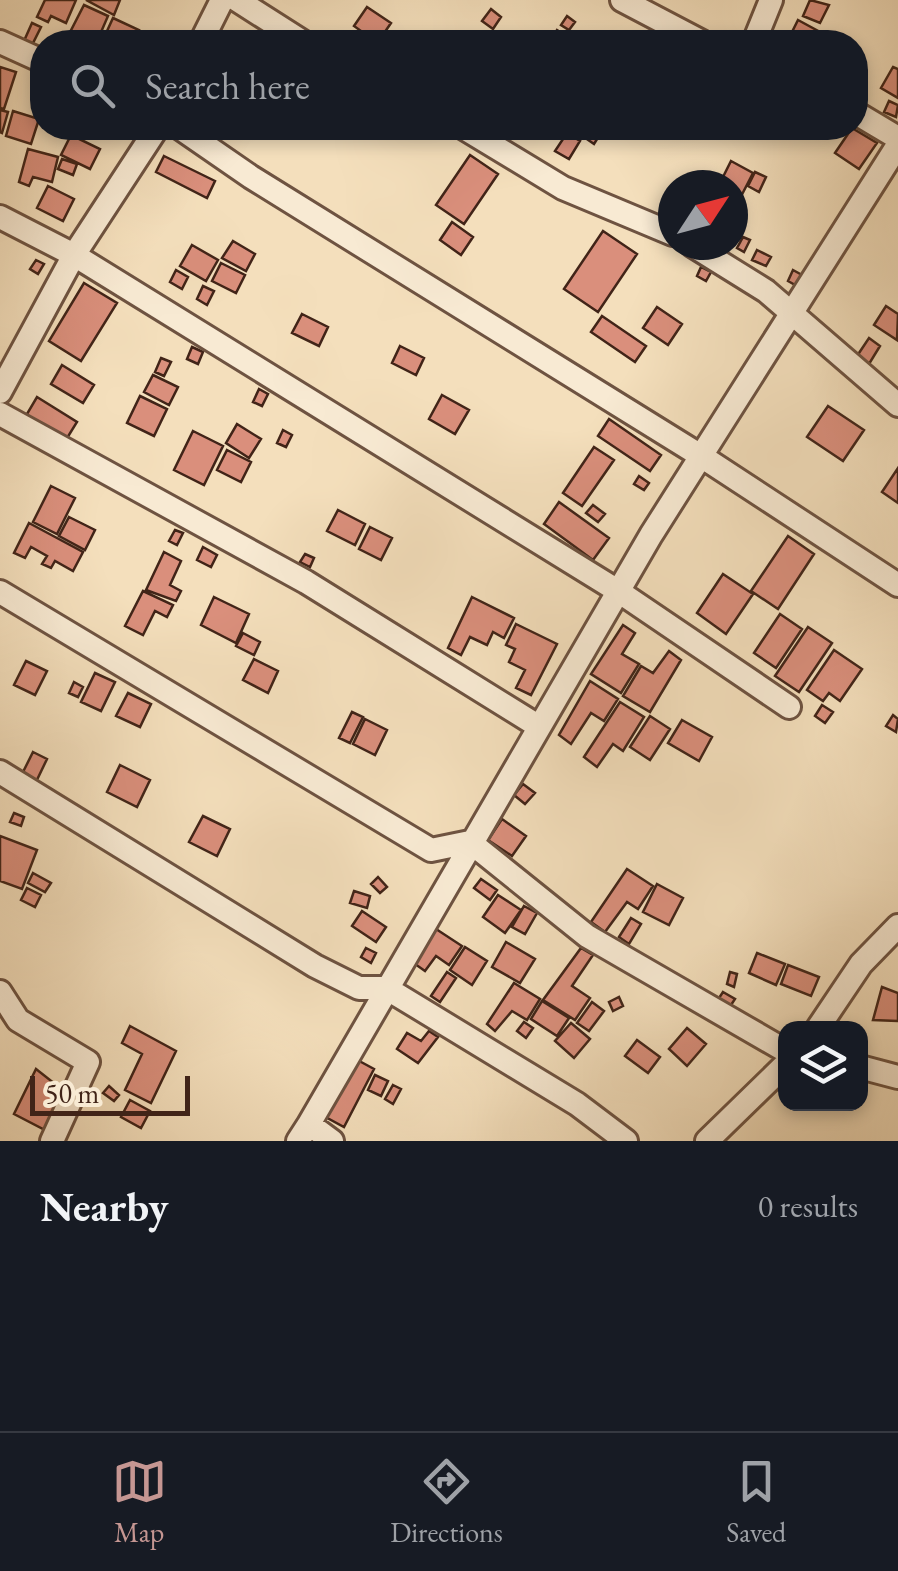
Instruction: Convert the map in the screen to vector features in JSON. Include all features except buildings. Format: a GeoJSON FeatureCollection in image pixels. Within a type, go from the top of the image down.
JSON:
{"type":"FeatureCollection","features":[{"type":"Feature","properties":{"kind":"street"},"geometry":{"type":"LineString","coordinates":[[207,30],[222,0]]}},
{"type":"Feature","properties":{"kind":"street"},"geometry":{"type":"LineString","coordinates":[[237,0],[284,30]]}},
{"type":"Feature","properties":{"kind":"street"},"geometry":{"type":"LineString","coordinates":[[622,0],[679,30]]}},
{"type":"Feature","properties":{"kind":"street"},"geometry":{"type":"LineString","coordinates":[[759,30],[771,0]]}},
{"type":"Feature","properties":{"kind":"street"},"geometry":{"type":"LineString","coordinates":[[0,42],[30,56]]}},
{"type":"Feature","properties":{"kind":"street"},"geometry":{"type":"LineString","coordinates":[[332,1141],[304,1132],[618,591],[898,141],[868,120]]}},
{"type":"Feature","properties":{"kind":"street"},"geometry":{"type":"LineString","coordinates":[[0,392],[74,255],[148,140]]}},
{"type":"Feature","properties":{"kind":"street"},"geometry":{"type":"LineString","coordinates":[[199,140],[504,338],[701,456],[898,585]]}},
{"type":"Feature","properties":{"kind":"street"},"geometry":{"type":"LineString","coordinates":[[484,140],[563,188],[658,228]]}},
{"type":"Feature","properties":{"kind":"street"},"geometry":{"type":"LineString","coordinates":[[0,217],[74,255],[618,591],[789,707]]}},
{"type":"Feature","properties":{"kind":"street"},"geometry":{"type":"LineString","coordinates":[[716,260],[766,291],[790,316],[898,405]]}},
{"type":"Feature","properties":{"kind":"street"},"geometry":{"type":"LineString","coordinates":[[0,414],[306,582],[538,726]]}},
{"type":"Feature","properties":{"kind":"street"},"geometry":{"type":"LineString","coordinates":[[0,592],[432,850],[470,842]]}},
{"type":"Feature","properties":{"kind":"street"},"geometry":{"type":"LineString","coordinates":[[0,772],[315,966],[359,988],[386,988],[577,1104],[626,1141]]}},
{"type":"Feature","properties":{"kind":"street"},"geometry":{"type":"LineString","coordinates":[[470,842],[587,936],[778,1046]]}},
{"type":"Feature","properties":{"kind":"street"},"geometry":{"type":"LineString","coordinates":[[823,1021],[861,964],[898,926]]}},
{"type":"Feature","properties":{"kind":"street"},"geometry":{"type":"LineString","coordinates":[[0,992],[18,1020],[88,1062],[52,1141]]}},
{"type":"Feature","properties":{"kind":"street"},"geometry":{"type":"LineString","coordinates":[[868,1068],[898,1077]]}},
{"type":"Feature","properties":{"kind":"street"},"geometry":{"type":"LineString","coordinates":[[707,1141],[778,1072]]}}]}
